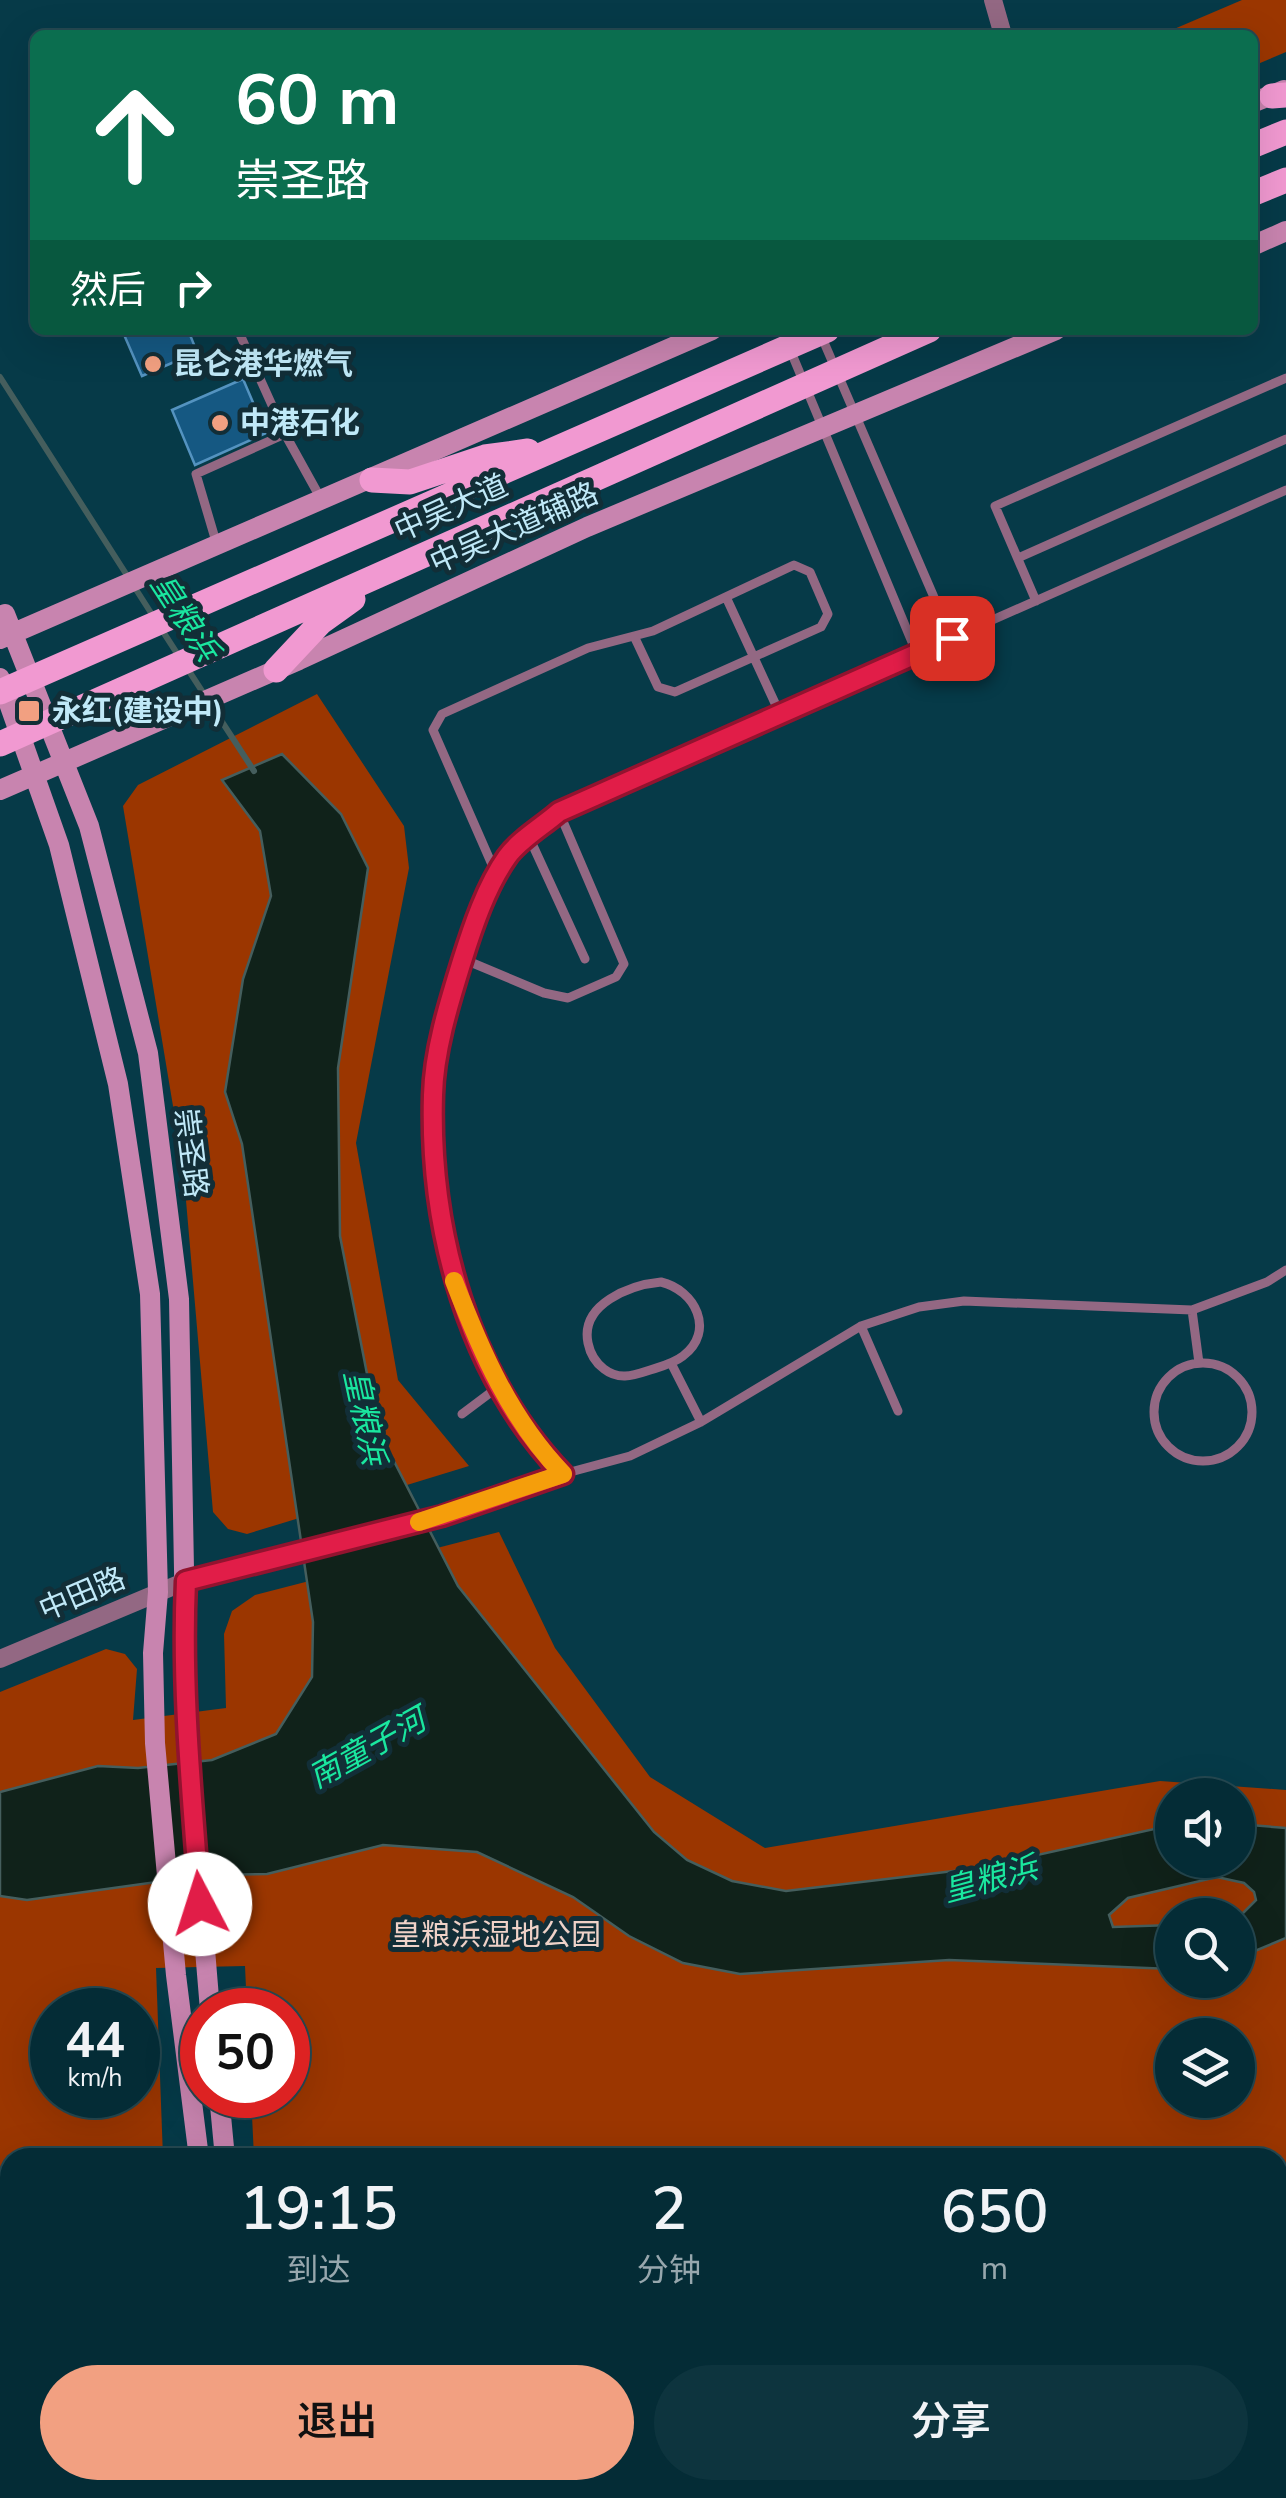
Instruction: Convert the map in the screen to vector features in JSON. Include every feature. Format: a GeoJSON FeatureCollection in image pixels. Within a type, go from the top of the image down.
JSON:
{"type":"FeatureCollection","features":[{"type":"Feature","properties":{"kind":"main road"},"geometry":{"type":"LineString","coordinates":[[1258,144],[1286,132]]}},
{"type":"Feature","properties":{"kind":"main road"},"geometry":{"type":"LineString","coordinates":[[1258,192],[1286,180]]}},
{"type":"Feature","properties":{"kind":"main road"},"geometry":{"type":"LineString","coordinates":[[1258,243],[1286,231]]}},
{"type":"Feature","properties":{"kind":"main road"},"geometry":{"type":"LineString","coordinates":[[4,632],[103,596],[701,335]]}},
{"type":"Feature","properties":{"kind":"main road","name":"中吴大道"},"geometry":{"type":"LineString","coordinates":[[2,687],[31,679],[193,609],[812,335]]}},
{"type":"Feature","properties":{"kind":"main road","name":"中吴大道"},"geometry":{"type":"LineString","coordinates":[[10,740],[918,335]]}},
{"type":"Feature","properties":{"kind":"main road","name":"中吴大道辅路"},"geometry":{"type":"LineString","coordinates":[[0,790],[185,711],[587,526],[1044,335]]}},
{"type":"Feature","properties":{"kind":"main road"},"geometry":{"type":"LineString","coordinates":[[372,480],[410,482],[485,458],[563,445]]}},
{"type":"Feature","properties":{"kind":"main road"},"geometry":{"type":"LineString","coordinates":[[276,670],[321,622],[391,571]]}},
{"type":"Feature","properties":{"kind":"main road","name":"崇圣路"},"geometry":{"type":"LineString","coordinates":[[4,632],[31,679],[88,826],[148,1053],[179,1299],[186,1581],[183,1640],[208,1988]]}},
{"type":"Feature","properties":{"kind":"main road","name":"崇圣路"},"geometry":{"type":"LineString","coordinates":[[2,687],[10,740],[34,774],[59,845],[118,1084],[150,1294],[158,1592],[153,1653],[155,1743],[176,1975],[198,2148]]}},
{"type":"Feature","properties":{"kind":"main road"},"geometry":{"type":"LineString","coordinates":[[222,2118],[225,2148]]}},
{"type":"Feature","properties":{"kind":"street"},"geometry":{"type":"LineString","coordinates":[[993,0],[1002,30]]}},
{"type":"Feature","properties":{"kind":"street","name":"中田路"},"geometry":{"type":"LineString","coordinates":[[0,1659],[186,1581]]}},
{"type":"Feature","properties":{"kind":"lane"},"geometry":{"type":"LineString","coordinates":[[240,335],[322,501]]}},
{"type":"Feature","properties":{"kind":"lane"},"geometry":{"type":"LineString","coordinates":[[822,335],[952,638]]}},
{"type":"Feature","properties":{"kind":"lane"},"geometry":{"type":"LineString","coordinates":[[789,347],[917,654]]}},
{"type":"Feature","properties":{"kind":"lane"},"geometry":{"type":"LineString","coordinates":[[1036,601],[995,506],[1286,378]]}},
{"type":"Feature","properties":{"kind":"lane"},"geometry":{"type":"LineString","coordinates":[[218,546],[196,474],[286,434]]}},
{"type":"Feature","properties":{"kind":"lane"},"geometry":{"type":"LineString","coordinates":[[1018,558],[1286,439]]}},
{"type":"Feature","properties":{"kind":"lane"},"geometry":{"type":"LineString","coordinates":[[563,1474],[498,1386],[452,1276],[438,1200],[432,1093],[448,1007],[473,926],[508,854],[559,812],[1286,490]]}},
{"type":"Feature","properties":{"kind":"lane"},"geometry":{"type":"LineString","coordinates":[[497,876],[433,730],[442,714],[588,648],[634,636],[794,566],[810,572],[828,614],[820,627],[675,692],[658,687],[634,636]]}},
{"type":"Feature","properties":{"kind":"lane"},"geometry":{"type":"LineString","coordinates":[[726,597],[780,714]]}},
{"type":"Feature","properties":{"kind":"lane"},"geometry":{"type":"LineString","coordinates":[[462,959],[544,994],[568,998],[616,977],[624,964],[559,812]]}},
{"type":"Feature","properties":{"kind":"lane"},"geometry":{"type":"LineString","coordinates":[[529,837],[585,959]]}},
{"type":"Feature","properties":{"kind":"lane"},"geometry":{"type":"LineString","coordinates":[[186,1581],[442,1516],[563,1474],[630,1456],[701,1422],[861,1326],[919,1307],[964,1301],[1192,1310],[1267,1282],[1286,1270]]}},
{"type":"Feature","properties":{"kind":"lane"},"geometry":{"type":"LineString","coordinates":[[661,1282],[686,1293],[695,1304],[699,1332],[693,1345],[671,1363],[628,1377],[604,1369],[588,1348],[589,1322],[595,1310],[605,1301],[647,1283],[661,1282]]}},
{"type":"Feature","properties":{"kind":"lane"},"geometry":{"type":"LineString","coordinates":[[1192,1310],[1199,1362]]}},
{"type":"Feature","properties":{"kind":"lane"},"geometry":{"type":"LineString","coordinates":[[861,1326],[898,1411]]}},
{"type":"Feature","properties":{"kind":"lane"},"geometry":{"type":"LineString","coordinates":[[1199,1362],[1215,1364],[1242,1381],[1252,1410],[1250,1426],[1232,1452],[1202,1461],[1171,1450],[1160,1437],[1154,1405],[1169,1376],[1199,1362]]}},
{"type":"Feature","properties":{"kind":"lane"},"geometry":{"type":"LineString","coordinates":[[671,1363],[701,1422]]}},
{"type":"Feature","properties":{"kind":"lane"},"geometry":{"type":"LineString","coordinates":[[462,1414],[498,1386]]}},
{"type":"Feature","properties":{"kind":"green space"},"geometry":{"type":"Polygon","coordinates":[[[1242,0],[1286,0],[1286,52],[1258,64],[1258,30],[1172,30],[1242,0]]]}},
{"type":"Feature","properties":{"kind":"green space"},"geometry":{"type":"Polygon","coordinates":[[[317,694],[404,826],[409,868],[356,1143],[398,1380],[469,1466],[247,1534],[228,1529],[213,1512],[183,1166],[123,806],[138,785],[317,694]]]}},
{"type":"Feature","properties":{"kind":"green space","name":"皇粮浜湿地公园"},"geometry":{"type":"Polygon","coordinates":[[[499,1532],[555,1648],[650,1777],[765,1848],[1155,1782],[1155,1878],[1255,1878],[1255,1788],[1286,1790],[1286,2148],[254,2148],[252,2118],[310,2118],[310,1988],[246,1988],[245,1966],[156,1968],[157,1988],[30,1988],[30,2118],[160,2118],[160,2076],[163,2148],[0,2148],[0,1692],[106,1649],[125,1654],[137,1669],[133,1720],[226,1708],[224,1634],[232,1611],[255,1595],[499,1532]]]}},
{"type":"Feature","properties":{"kind":"water","name":"南童子河"},"geometry":{"type":"Polygon","coordinates":[[[282,754],[341,814],[368,868],[338,1068],[340,1236],[378,1430],[458,1586],[654,1832],[687,1860],[732,1881],[786,1891],[979,1868],[1155,1829],[1155,1878],[1213,1878],[1128,1898],[1109,1915],[1113,1927],[1155,1926],[1155,1968],[949,1960],[740,1974],[683,1963],[629,1936],[573,1897],[477,1852],[383,1845],[267,1874],[207,1875],[27,1900],[0,1896],[0,1792],[98,1766],[138,1768],[212,1760],[276,1734],[312,1677],[313,1622],[242,1144],[225,1092],[243,979],[271,896],[260,831],[222,780],[282,754]]]}},
{"type":"Feature","properties":{"kind":"water"},"geometry":{"type":"Polygon","coordinates":[[[1255,1825],[1286,1828],[1286,1938],[1255,1951],[1256,1900],[1244,1883],[1222,1878],[1255,1878],[1255,1825]]]}},
{"type":"Feature","properties":{"kind":"building","name":"昆仑港华燃气"},"geometry":{"type":"Polygon","coordinates":[[[124,335],[190,335],[197,352],[142,376],[124,335]]]}},
{"type":"Feature","properties":{"kind":"building","name":"中港石化"},"geometry":{"type":"Polygon","coordinates":[[[243,379],[266,433],[195,465],[172,410],[243,379]]]}},
{"type":"Feature","properties":{"kind":"waterway","name":"皇粮浜"},"geometry":{"type":"LineString","coordinates":[[0,377],[153,616]]}},
{"type":"Feature","properties":{"kind":"waterway","name":"皇粮浜"},"geometry":{"type":"LineString","coordinates":[[160,627],[180,658]]}},
{"type":"Feature","properties":{"kind":"waterway","name":"皇粮浜"},"geometry":{"type":"LineString","coordinates":[[187,668],[254,771]]}},
{"type":"Feature","properties":{"kind":"slow traffic"},"geometry":{"type":"LineString","coordinates":[[419,1522],[563,1474],[498,1386],[454,1281]]}},
{"type":"Feature","properties":{"kind":"place","name":"昆仑港华燃气"},"geometry":{"type":"Point","coordinates":[153,364]}},
{"type":"Feature","properties":{"kind":"place","name":"中港石化"},"geometry":{"type":"Point","coordinates":[220,423]}},
{"type":"Feature","properties":{"kind":"place","name":"永红(建设中)"},"geometry":{"type":"Point","coordinates":[29,711]}},
{"type":"Feature","properties":{"kind":"route"},"geometry":{"type":"LineString","coordinates":[[200,1904],[183,1640],[186,1581],[442,1516],[563,1474],[498,1386],[478,1344],[452,1276],[438,1200],[432,1093],[448,1007],[473,926],[508,854],[559,812],[952,638]]}}]}
